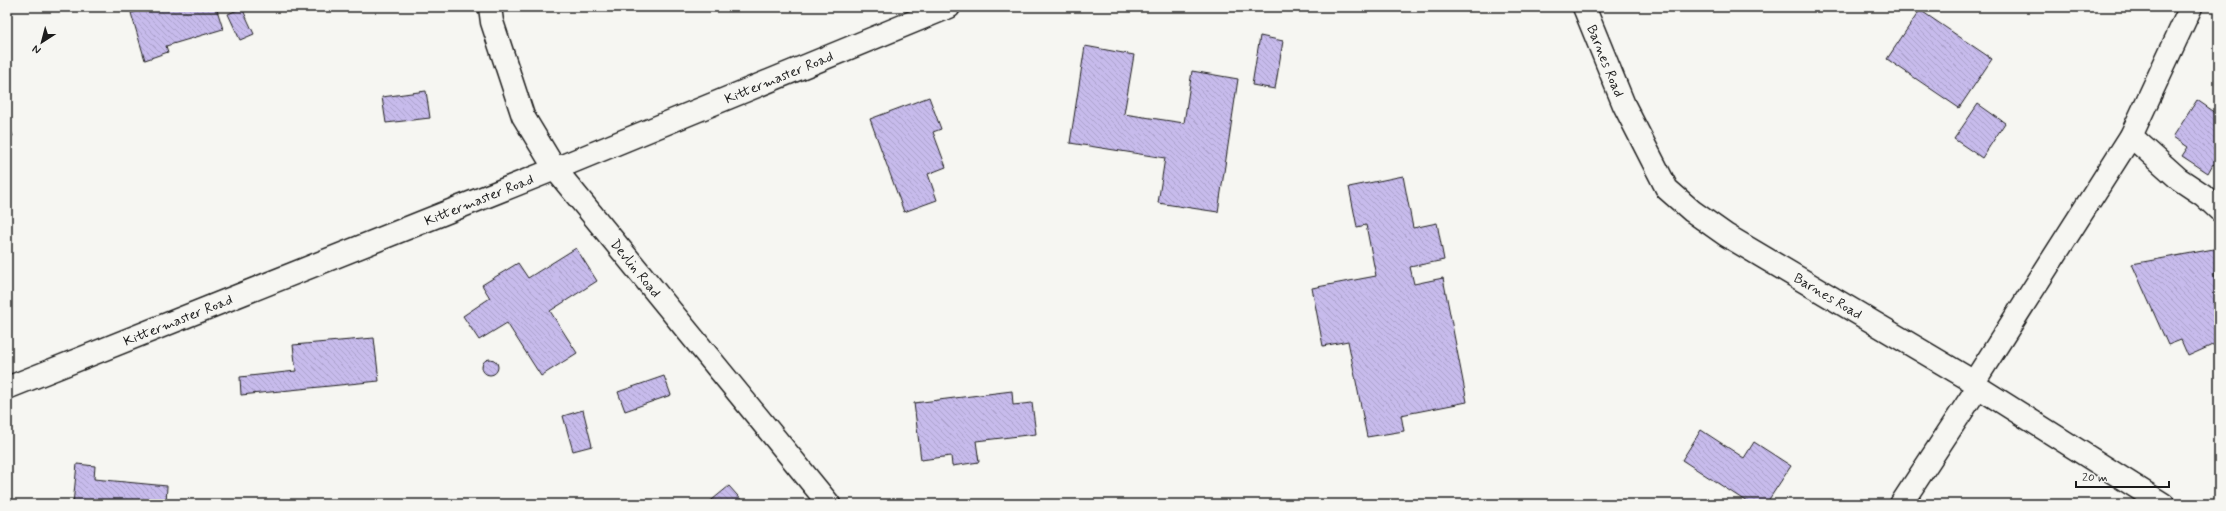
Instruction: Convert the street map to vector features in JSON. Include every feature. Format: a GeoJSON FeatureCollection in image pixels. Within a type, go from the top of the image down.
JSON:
{"type":"FeatureCollection","features":[{"type":"Feature","properties":{"kind":"street","name":"Devlin Road"},"geometry":{"type":"LineString","coordinates":[[490,7],[499,44],[523,116],[555,169],[829,504]]}},
{"type":"Feature","properties":{"kind":"street","name":"Kittermaster Road"},"geometry":{"type":"LineString","coordinates":[[7,388],[555,169],[949,7]]}},
{"type":"Feature","properties":{"kind":"street","name":"Barnes Road"},"geometry":{"type":"LineString","coordinates":[[1584,7],[1624,105],[1667,189],[1692,211],[1726,235],[1976,384],[2163,504]]}},
{"type":"Feature","properties":{"kind":"street"},"geometry":{"type":"LineString","coordinates":[[1901,504],[2131,136],[2191,7]]}},
{"type":"Feature","properties":{"kind":"street"},"geometry":{"type":"LineString","coordinates":[[2131,136],[2179,179],[2203,195],[2219,210]]}},
{"type":"Feature","properties":{"kind":"building"},"geometry":{"type":"Polygon","coordinates":[[[152,7],[216,7],[223,29],[166,46],[168,52],[145,60],[131,13],[152,7]]]}},
{"type":"Feature","properties":{"kind":"building"},"geometry":{"type":"Polygon","coordinates":[[[242,8],[254,34],[240,40],[228,14],[242,8]]]}},
{"type":"Feature","properties":{"kind":"building"},"geometry":{"type":"Polygon","coordinates":[[[1920,10],[1992,59],[1959,108],[1887,59],[1920,10]]]}},
{"type":"Feature","properties":{"kind":"building"},"geometry":{"type":"Polygon","coordinates":[[[1260,36],[1283,41],[1275,89],[1252,85],[1260,36]]]}},
{"type":"Feature","properties":{"kind":"building"},"geometry":{"type":"Polygon","coordinates":[[[1085,46],[1134,55],[1124,114],[1184,123],[1192,71],[1238,79],[1218,212],[1158,203],[1165,158],[1070,143],[1085,46]]]}},
{"type":"Feature","properties":{"kind":"building"},"geometry":{"type":"Polygon","coordinates":[[[426,91],[430,118],[386,123],[382,97],[426,91]]]}},
{"type":"Feature","properties":{"kind":"building"},"geometry":{"type":"Polygon","coordinates":[[[929,97],[941,129],[933,132],[946,167],[928,174],[937,200],[904,212],[870,119],[929,97]]]}},
{"type":"Feature","properties":{"kind":"building"},"geometry":{"type":"Polygon","coordinates":[[[2197,100],[2219,115],[2219,168],[2213,164],[2208,173],[2182,156],[2188,147],[2173,137],[2197,100]]]}},
{"type":"Feature","properties":{"kind":"building"},"geometry":{"type":"Polygon","coordinates":[[[1978,104],[2005,123],[1982,158],[1954,139],[1978,104]]]}},
{"type":"Feature","properties":{"kind":"building"},"geometry":{"type":"Polygon","coordinates":[[[7,121],[13,136],[7,139],[7,121]]]}},
{"type":"Feature","properties":{"kind":"building"},"geometry":{"type":"Polygon","coordinates":[[[1403,176],[1413,228],[1437,223],[1444,260],[1410,267],[1414,284],[1443,278],[1467,402],[1401,415],[1404,431],[1367,437],[1348,341],[1323,346],[1312,288],[1376,276],[1366,225],[1357,227],[1349,187],[1403,176]]]}},
{"type":"Feature","properties":{"kind":"building"},"geometry":{"type":"Polygon","coordinates":[[[576,248],[597,281],[550,311],[577,353],[541,376],[507,323],[479,340],[463,316],[490,298],[482,285],[518,263],[528,278],[576,248]]]}},
{"type":"Feature","properties":{"kind":"building"},"geometry":{"type":"Polygon","coordinates":[[[2219,248],[2219,270],[2214,274],[2219,287],[2219,342],[2188,356],[2181,340],[2168,345],[2132,264],[2219,248]]]}},
{"type":"Feature","properties":{"kind":"building"},"geometry":{"type":"Polygon","coordinates":[[[374,338],[379,381],[241,395],[240,377],[296,371],[293,345],[374,338]]]}},
{"type":"Feature","properties":{"kind":"building"},"geometry":{"type":"Polygon","coordinates":[[[487,359],[493,359],[498,364],[496,373],[493,375],[487,375],[482,370],[482,364],[487,359]]]}},
{"type":"Feature","properties":{"kind":"building"},"geometry":{"type":"Polygon","coordinates":[[[664,376],[671,395],[625,411],[618,392],[664,376]]]}},
{"type":"Feature","properties":{"kind":"building"},"geometry":{"type":"Polygon","coordinates":[[[1012,391],[1013,405],[1032,403],[1036,434],[976,441],[979,462],[952,466],[951,456],[921,460],[914,403],[1012,391]]]}},
{"type":"Feature","properties":{"kind":"building"},"geometry":{"type":"Polygon","coordinates":[[[583,410],[592,446],[573,451],[563,416],[583,410]]]}},
{"type":"Feature","properties":{"kind":"building"},"geometry":{"type":"Polygon","coordinates":[[[1701,430],[1744,458],[1754,442],[1791,466],[1766,504],[1750,504],[1682,460],[1701,430]]]}},
{"type":"Feature","properties":{"kind":"building"},"geometry":{"type":"Polygon","coordinates":[[[77,464],[95,466],[94,479],[167,486],[166,504],[73,504],[77,464]]]}},
{"type":"Feature","properties":{"kind":"building"},"geometry":{"type":"Polygon","coordinates":[[[729,486],[745,504],[707,504],[729,486]]]}}]}
